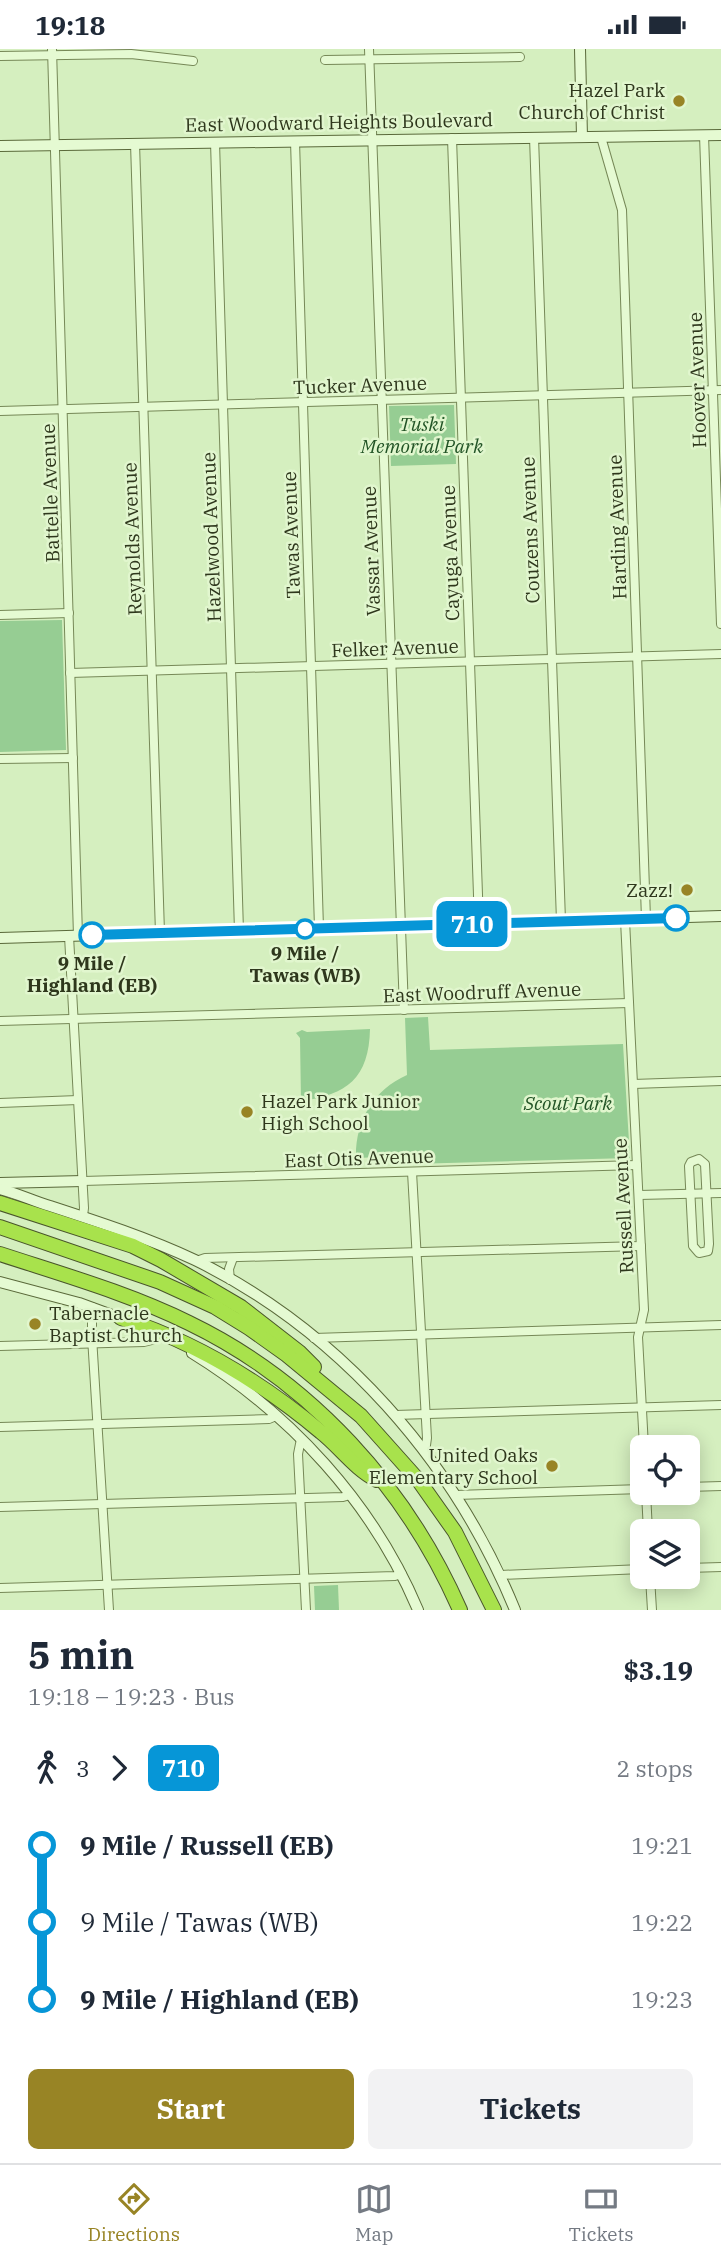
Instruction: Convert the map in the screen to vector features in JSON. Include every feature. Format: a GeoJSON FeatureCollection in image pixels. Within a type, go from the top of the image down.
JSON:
{"type":"FeatureCollection","features":[{"type":"Feature","properties":{"kind":"highway"},"geometry":{"type":"LineString","coordinates":[[7,1195],[133,1246],[241,1307],[299,1352],[419,1481],[456,1532],[494,1610]]}},
{"type":"Feature","properties":{"kind":"highway"},"geometry":{"type":"LineString","coordinates":[[0,1227],[160,1282],[215,1307],[288,1355],[361,1416]]}},
{"type":"Feature","properties":{"kind":"highway"},"geometry":{"type":"LineString","coordinates":[[0,1254],[141,1301],[223,1341],[319,1411],[354,1445],[387,1485],[435,1559],[460,1610]]}},
{"type":"Feature","properties":{"kind":"highway"},"geometry":{"type":"LineString","coordinates":[[121,1318],[171,1335],[226,1364],[320,1431],[366,1475],[387,1485]]}},
{"type":"Feature","properties":{"kind":"main road"},"geometry":{"type":"LineString","coordinates":[[580,49],[582,137]]}},
{"type":"Feature","properties":{"kind":"main road","name":"East Woodward Heights Boulevard"},"geometry":{"type":"LineString","coordinates":[[0,146],[721,135]]}},
{"type":"Feature","properties":{"kind":"main road"},"geometry":{"type":"LineString","coordinates":[[0,938],[721,916]]}},
{"type":"Feature","properties":{"kind":"main road"},"geometry":{"type":"LineString","coordinates":[[0,1183],[83,1181]]}},
{"type":"Feature","properties":{"kind":"main road"},"geometry":{"type":"LineString","coordinates":[[7,1195],[133,1233],[195,1261],[230,1280],[314,1338],[395,1415],[425,1453],[456,1495],[516,1610]]}},
{"type":"Feature","properties":{"kind":"main road"},"geometry":{"type":"LineString","coordinates":[[0,1282],[92,1307],[158,1334],[206,1362],[276,1416],[301,1439],[350,1495],[380,1537],[418,1610]]}},
{"type":"Feature","properties":{"kind":"street","name":"Vassar Avenue"},"geometry":{"type":"LineString","coordinates":[[369,49],[404,1010]]}},
{"type":"Feature","properties":{"kind":"street"},"geometry":{"type":"LineString","coordinates":[[0,56],[52,52],[131,54],[193,61]]}},
{"type":"Feature","properties":{"kind":"street","name":"Battelle Avenue"},"geometry":{"type":"LineString","coordinates":[[52,52],[73,758],[73,1019],[83,1216]]}},
{"type":"Feature","properties":{"kind":"street"},"geometry":{"type":"LineString","coordinates":[[325,60],[520,57]]}},
{"type":"Feature","properties":{"kind":"street","name":"Hoover Avenue"},"geometry":{"type":"LineString","coordinates":[[704,135],[717,390],[721,624]]}},
{"type":"Feature","properties":{"kind":"street","name":"Couzens Avenue"},"geometry":{"type":"LineString","coordinates":[[534,137],[561,921]]}},
{"type":"Feature","properties":{"kind":"street","name":"Harding Avenue"},"geometry":{"type":"LineString","coordinates":[[601,137],[621,205],[646,919]]}},
{"type":"Feature","properties":{"kind":"street","name":"Cayuga Avenue"},"geometry":{"type":"LineString","coordinates":[[452,138],[479,924]]}},
{"type":"Feature","properties":{"kind":"street","name":"Tawas Avenue"},"geometry":{"type":"LineString","coordinates":[[295,141],[319,928]]}},
{"type":"Feature","properties":{"kind":"street","name":"Hazelwood Avenue"},"geometry":{"type":"LineString","coordinates":[[215,142],[239,931]]}},
{"type":"Feature","properties":{"kind":"street","name":"Reynolds Avenue"},"geometry":{"type":"LineString","coordinates":[[135,143],[160,933]]}},
{"type":"Feature","properties":{"kind":"street","name":"Tucker Avenue"},"geometry":{"type":"LineString","coordinates":[[0,411],[717,390]]}},
{"type":"Feature","properties":{"kind":"street"},"geometry":{"type":"LineString","coordinates":[[0,615],[69,613]]}},
{"type":"Feature","properties":{"kind":"street","name":"Felker Avenue"},"geometry":{"type":"LineString","coordinates":[[70,673],[721,654]]}},
{"type":"Feature","properties":{"kind":"street"},"geometry":{"type":"LineString","coordinates":[[0,759],[73,758]]}},
{"type":"Feature","properties":{"kind":"street","name":"Russell Avenue"},"geometry":{"type":"LineString","coordinates":[[625,919],[644,1310],[639,1328],[643,1435]]}},
{"type":"Feature","properties":{"kind":"street","name":"East Woodruff Avenue"},"geometry":{"type":"LineString","coordinates":[[0,1021],[629,1003]]}},
{"type":"Feature","properties":{"kind":"street"},"geometry":{"type":"LineString","coordinates":[[633,1084],[721,1081]]}},
{"type":"Feature","properties":{"kind":"street"},"geometry":{"type":"LineString","coordinates":[[0,1103],[78,1100]]}},
{"type":"Feature","properties":{"kind":"street"},"geometry":{"type":"LineString","coordinates":[[699,1159],[705,1164],[707,1193],[709,1247],[706,1252],[699,1253],[693,1245],[689,1166],[691,1162],[699,1159]]}},
{"type":"Feature","properties":{"kind":"street","name":"East Otis Avenue"},"geometry":{"type":"LineString","coordinates":[[7,1195],[15,1187],[76,1184],[83,1181],[637,1165]]}},
{"type":"Feature","properties":{"kind":"street"},"geometry":{"type":"LineString","coordinates":[[412,1172],[425,1453]]}},
{"type":"Feature","properties":{"kind":"street"},"geometry":{"type":"LineString","coordinates":[[0,1183],[7,1195]]}},
{"type":"Feature","properties":{"kind":"street"},"geometry":{"type":"LineString","coordinates":[[639,1195],[721,1193]]}},
{"type":"Feature","properties":{"kind":"street"},"geometry":{"type":"LineString","coordinates":[[195,1261],[205,1258],[641,1246]]}},
{"type":"Feature","properties":{"kind":"street"},"geometry":{"type":"LineString","coordinates":[[230,1280],[229,1269],[233,1258]]}},
{"type":"Feature","properties":{"kind":"street"},"geometry":{"type":"LineString","coordinates":[[92,1307],[109,1610]]}},
{"type":"Feature","properties":{"kind":"street"},"geometry":{"type":"LineString","coordinates":[[314,1338],[721,1325]]}},
{"type":"Feature","properties":{"kind":"street"},"geometry":{"type":"LineString","coordinates":[[0,1346],[144,1342],[152,1340],[158,1334]]}},
{"type":"Feature","properties":{"kind":"street"},"geometry":{"type":"LineString","coordinates":[[395,1415],[721,1405]]}},
{"type":"Feature","properties":{"kind":"street"},"geometry":{"type":"LineString","coordinates":[[0,1427],[265,1419],[276,1416]]}},
{"type":"Feature","properties":{"kind":"street"},"geometry":{"type":"LineString","coordinates":[[301,1439],[298,1454],[306,1610]]}},
{"type":"Feature","properties":{"kind":"street"},"geometry":{"type":"LineString","coordinates":[[700,1487],[721,1486]]}},
{"type":"Feature","properties":{"kind":"street"},"geometry":{"type":"LineString","coordinates":[[456,1495],[630,1489]]}},
{"type":"Feature","properties":{"kind":"street"},"geometry":{"type":"LineString","coordinates":[[0,1507],[350,1495]]}},
{"type":"Feature","properties":{"kind":"street"},"geometry":{"type":"LineString","coordinates":[[700,1568],[721,1567]]}},
{"type":"Feature","properties":{"kind":"street"},"geometry":{"type":"LineString","coordinates":[[500,1575],[630,1570]]}},
{"type":"Feature","properties":{"kind":"street"},"geometry":{"type":"LineString","coordinates":[[0,1588],[401,1574]]}},
{"type":"Feature","properties":{"kind":"street"},"geometry":{"type":"LineString","coordinates":[[651,1589],[652,1610]]}},
{"type":"Feature","properties":{"kind":"green space","name":"Tuski Memorial Park"},"geometry":{"type":"Polygon","coordinates":[[[454,405],[456,464],[391,466],[389,406],[454,405]]]}},
{"type":"Feature","properties":{"kind":"green space"},"geometry":{"type":"Polygon","coordinates":[[[62,620],[66,750],[0,752],[0,621],[62,620]]]}},
{"type":"Feature","properties":{"kind":"green space","name":"Scout Park"},"geometry":{"type":"Polygon","coordinates":[[[428,1017],[430,1050],[623,1044],[630,1158],[411,1164],[411,1156],[356,1158],[359,1132],[368,1109],[385,1089],[407,1075],[405,1018],[428,1017]]]}},
{"type":"Feature","properties":{"kind":"green space"},"geometry":{"type":"Polygon","coordinates":[[[370,1029],[365,1060],[352,1081],[331,1094],[301,1101],[300,1038],[296,1033],[302,1030],[370,1029]]]}},
{"type":"Feature","properties":{"kind":"green space"},"geometry":{"type":"Polygon","coordinates":[[[338,1585],[339,1610],[315,1610],[314,1586],[338,1585]]]}},
{"type":"Feature","properties":{"kind":"bus line","name":"710"},"geometry":{"type":"LineString","coordinates":[[92,935],[676,918]]}},
{"type":"Feature","properties":{"kind":"place","name":"Hazel Park Church of Christ"},"geometry":{"type":"Point","coordinates":[679,101]}},
{"type":"Feature","properties":{"kind":"place","name":"Zazz!"},"geometry":{"type":"Point","coordinates":[687,890]}},
{"type":"Feature","properties":{"kind":"place","name":"9 Mile / Tawas (WB)"},"geometry":{"type":"Point","coordinates":[305,929]}},
{"type":"Feature","properties":{"kind":"place","name":"9 Mile / Highland (EB)"},"geometry":{"type":"Point","coordinates":[92,935]}},
{"type":"Feature","properties":{"kind":"place","name":"Hazel Park Junior High School"},"geometry":{"type":"Point","coordinates":[247,1112]}},
{"type":"Feature","properties":{"kind":"place","name":"Tabernacle Baptist Church"},"geometry":{"type":"Point","coordinates":[35,1324]}},
{"type":"Feature","properties":{"kind":"place","name":"United Oaks Elementary School"},"geometry":{"type":"Point","coordinates":[552,1466]}}]}
